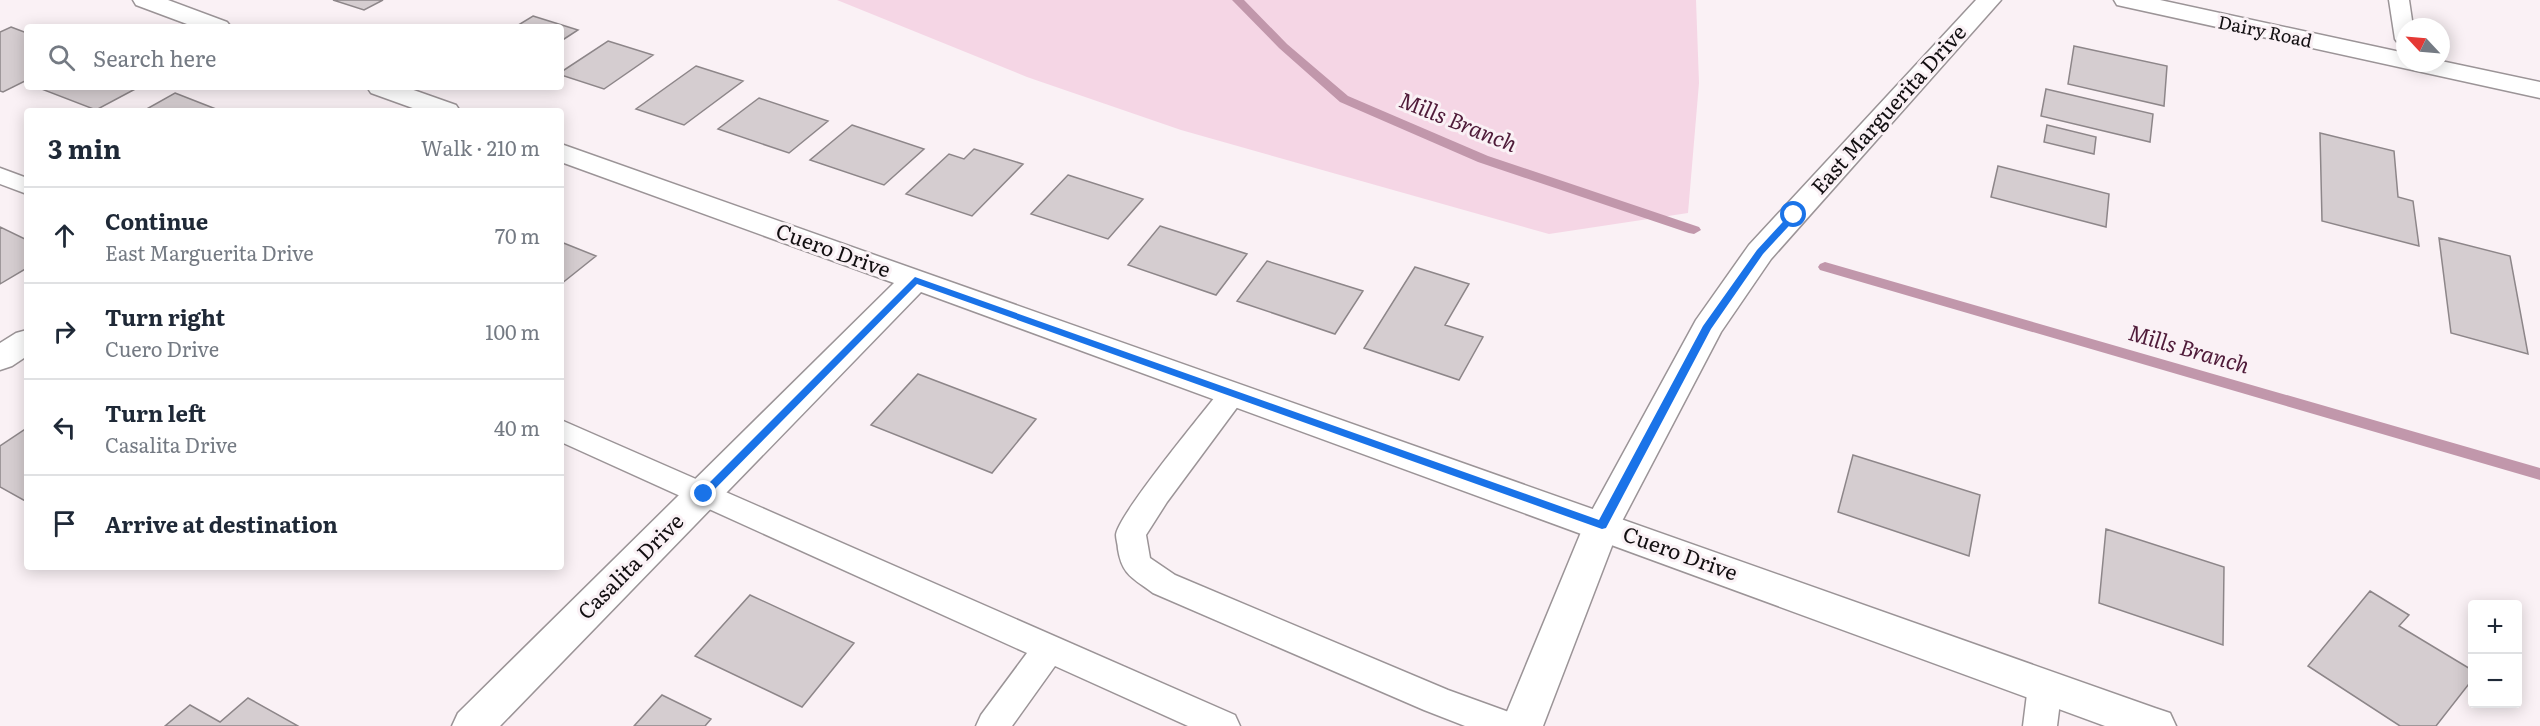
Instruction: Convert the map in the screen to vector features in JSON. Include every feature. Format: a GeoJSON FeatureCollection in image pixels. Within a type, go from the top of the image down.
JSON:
{"type":"FeatureCollection","features":[{"type":"Feature","properties":{"kind":"street"},"geometry":{"type":"LineString","coordinates":[[146,0],[210,24]]}},
{"type":"Feature","properties":{"kind":"street","name":"East Marguerita Drive"},"geometry":{"type":"LineString","coordinates":[[1522,726],[1602,525],[1707,328],[1760,252],[1989,0]]}},
{"type":"Feature","properties":{"kind":"street","name":"Dairy Road"},"geometry":{"type":"LineString","coordinates":[[2126,0],[2396,59]]}},
{"type":"Feature","properties":{"kind":"street"},"geometry":{"type":"LineString","coordinates":[[2450,71],[2540,90]]}},
{"type":"Feature","properties":{"kind":"street"},"geometry":{"type":"LineString","coordinates":[[384,90],[402,105],[424,108]]}},
{"type":"Feature","properties":{"kind":"street","name":"Cuero Drive"},"geometry":{"type":"LineString","coordinates":[[564,154],[1602,525],[2155,726]]}},
{"type":"Feature","properties":{"kind":"street","name":"Casalita Drive"},"geometry":{"type":"LineString","coordinates":[[473,726],[915,280]]}},
{"type":"Feature","properties":{"kind":"street"},"geometry":{"type":"LineString","coordinates":[[0,358],[24,343]]}},
{"type":"Feature","properties":{"kind":"lane"},"geometry":{"type":"LineString","coordinates":[[2398,0],[2401,18]]}},
{"type":"Feature","properties":{"kind":"lane"},"geometry":{"type":"LineString","coordinates":[[0,175],[24,186]]}},
{"type":"Feature","properties":{"kind":"lane"},"geometry":{"type":"LineString","coordinates":[[1233,394],[1156,494],[1131,534],[1136,564],[1164,585],[1436,700],[1505,726]]}},
{"type":"Feature","properties":{"kind":"lane"},"geometry":{"type":"LineString","coordinates":[[564,431],[1223,726]]}},
{"type":"Feature","properties":{"kind":"lane"},"geometry":{"type":"LineString","coordinates":[[993,726],[1049,648]]}},
{"type":"Feature","properties":{"kind":"lane"},"geometry":{"type":"LineString","coordinates":[[2040,726],[2045,686]]}},
{"type":"Feature","properties":{"kind":"shaded area"},"geometry":{"type":"Polygon","coordinates":[[[837,0],[1696,0],[1699,83],[1688,213],[1549,234],[1181,130],[1027,77],[837,0]]]}},
{"type":"Feature","properties":{"kind":"building"},"geometry":{"type":"Polygon","coordinates":[[[333,0],[383,0],[364,10],[333,0]]]}},
{"type":"Feature","properties":{"kind":"building"},"geometry":{"type":"Polygon","coordinates":[[[533,16],[559,24],[520,24],[533,16]]]}},
{"type":"Feature","properties":{"kind":"building"},"geometry":{"type":"Polygon","coordinates":[[[564,26],[578,30],[564,39],[564,26]]]}},
{"type":"Feature","properties":{"kind":"building"},"geometry":{"type":"Polygon","coordinates":[[[11,27],[24,32],[24,82],[3,92],[0,91],[0,32],[11,27]]]}},
{"type":"Feature","properties":{"kind":"building"},"geometry":{"type":"Polygon","coordinates":[[[608,41],[653,55],[604,89],[564,76],[564,70],[608,41]]]}},
{"type":"Feature","properties":{"kind":"building"},"geometry":{"type":"Polygon","coordinates":[[[2074,46],[2167,66],[2164,106],[2068,84],[2074,46]]]}},
{"type":"Feature","properties":{"kind":"building"},"geometry":{"type":"Polygon","coordinates":[[[696,66],[743,81],[684,125],[636,109],[696,66]]]}},
{"type":"Feature","properties":{"kind":"building"},"geometry":{"type":"Polygon","coordinates":[[[2046,89],[2153,114],[2150,142],[2041,116],[2046,89]]]}},
{"type":"Feature","properties":{"kind":"building"},"geometry":{"type":"Polygon","coordinates":[[[44,90],[133,90],[100,108],[91,108],[44,90]]]}},
{"type":"Feature","properties":{"kind":"building"},"geometry":{"type":"Polygon","coordinates":[[[175,93],[213,108],[148,108],[175,93]]]}},
{"type":"Feature","properties":{"kind":"building"},"geometry":{"type":"Polygon","coordinates":[[[759,98],[828,121],[789,153],[718,129],[759,98]]]}},
{"type":"Feature","properties":{"kind":"building"},"geometry":{"type":"Polygon","coordinates":[[[852,125],[924,149],[884,185],[810,160],[852,125]]]}},
{"type":"Feature","properties":{"kind":"building"},"geometry":{"type":"Polygon","coordinates":[[[2047,125],[2096,137],[2094,154],[2044,142],[2047,125]]]}},
{"type":"Feature","properties":{"kind":"building"},"geometry":{"type":"Polygon","coordinates":[[[2320,133],[2394,151],[2398,197],[2413,201],[2419,246],[2322,221],[2320,133]]]}},
{"type":"Feature","properties":{"kind":"building"},"geometry":{"type":"Polygon","coordinates":[[[974,149],[1023,164],[972,216],[906,194],[949,154],[964,159],[974,149]]]}},
{"type":"Feature","properties":{"kind":"building"},"geometry":{"type":"Polygon","coordinates":[[[1998,166],[2109,194],[2106,227],[1991,197],[1998,166]]]}},
{"type":"Feature","properties":{"kind":"building"},"geometry":{"type":"Polygon","coordinates":[[[1068,175],[1143,199],[1108,239],[1031,214],[1068,175]]]}},
{"type":"Feature","properties":{"kind":"building"},"geometry":{"type":"Polygon","coordinates":[[[1160,226],[1247,254],[1216,295],[1128,265],[1160,226]]]}},
{"type":"Feature","properties":{"kind":"building"},"geometry":{"type":"Polygon","coordinates":[[[0,227],[24,239],[24,270],[0,284],[0,227]]]}},
{"type":"Feature","properties":{"kind":"building"},"geometry":{"type":"Polygon","coordinates":[[[2439,238],[2510,256],[2528,354],[2451,333],[2439,238]]]}},
{"type":"Feature","properties":{"kind":"building"},"geometry":{"type":"Polygon","coordinates":[[[564,243],[596,256],[564,282],[564,243]]]}},
{"type":"Feature","properties":{"kind":"building"},"geometry":{"type":"Polygon","coordinates":[[[1267,261],[1363,291],[1335,334],[1237,301],[1267,261]]]}},
{"type":"Feature","properties":{"kind":"building"},"geometry":{"type":"Polygon","coordinates":[[[1415,267],[1469,284],[1445,325],[1483,337],[1459,380],[1364,348],[1415,267]]]}},
{"type":"Feature","properties":{"kind":"building"},"geometry":{"type":"Polygon","coordinates":[[[918,374],[1036,419],[992,473],[871,425],[918,374]]]}},
{"type":"Feature","properties":{"kind":"building"},"geometry":{"type":"Polygon","coordinates":[[[24,430],[24,500],[0,487],[0,446],[24,430]]]}},
{"type":"Feature","properties":{"kind":"building"},"geometry":{"type":"Polygon","coordinates":[[[1853,455],[1980,495],[1969,556],[1838,512],[1853,455]]]}},
{"type":"Feature","properties":{"kind":"building"},"geometry":{"type":"Polygon","coordinates":[[[2106,529],[2224,567],[2223,645],[2099,603],[2106,529]]]}},
{"type":"Feature","properties":{"kind":"building"},"geometry":{"type":"Polygon","coordinates":[[[2370,591],[2409,615],[2399,626],[2468,668],[2468,685],[2436,726],[2400,726],[2308,666],[2370,591]]]}},
{"type":"Feature","properties":{"kind":"building"},"geometry":{"type":"Polygon","coordinates":[[[750,595],[854,643],[802,707],[695,656],[750,595]]]}},
{"type":"Feature","properties":{"kind":"building"},"geometry":{"type":"Polygon","coordinates":[[[662,695],[711,719],[705,726],[634,726],[662,695]]]}},
{"type":"Feature","properties":{"kind":"building"},"geometry":{"type":"Polygon","coordinates":[[[248,698],[298,726],[165,726],[190,705],[220,722],[248,698]]]}},
{"type":"Feature","properties":{"kind":"waterway","name":"Mills Branch"},"geometry":{"type":"LineString","coordinates":[[1238,0],[1283,46],[1344,99],[1483,159],[1694,230]]}},
{"type":"Feature","properties":{"kind":"waterway","name":"Mills Branch"},"geometry":{"type":"LineString","coordinates":[[1825,267],[2540,474]]}},
{"type":"Feature","properties":{"kind":"route"},"geometry":{"type":"LineString","coordinates":[[704,494],[915,280],[1602,525],[1707,328],[1760,252],[1794,215]]}}]}
